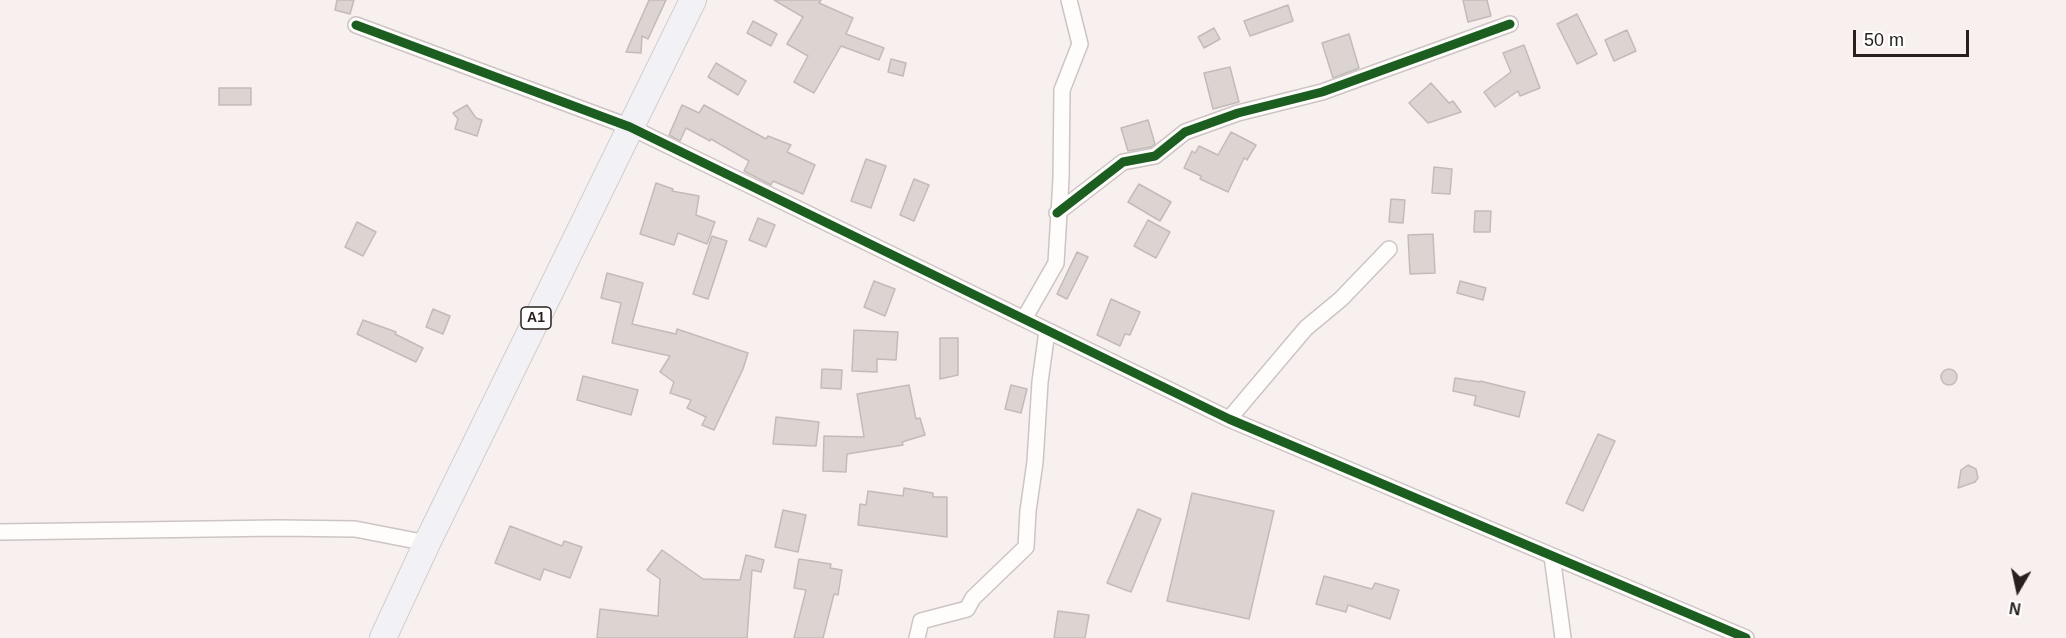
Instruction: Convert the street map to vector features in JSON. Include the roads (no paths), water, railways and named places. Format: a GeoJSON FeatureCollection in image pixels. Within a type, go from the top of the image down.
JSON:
{"type":"FeatureCollection","features":[{"type":"Feature","properties":{"kind":"highway","name":"A1"},"geometry":{"type":"LineString","coordinates":[[382,638],[693,0]]}},
{"type":"Feature","properties":{"kind":"street"},"geometry":{"type":"LineString","coordinates":[[1024,319],[1056,263],[1057,213],[1061,179],[1062,90],[1080,44],[1069,0]]}},
{"type":"Feature","properties":{"kind":"street"},"geometry":{"type":"LineString","coordinates":[[1057,213],[1123,162],[1155,156],[1185,132],[1238,113],[1322,92],[1510,24]]}},
{"type":"Feature","properties":{"kind":"street"},"geometry":{"type":"LineString","coordinates":[[356,25],[630,127],[1229,419],[1746,638]]}},
{"type":"Feature","properties":{"kind":"street"},"geometry":{"type":"LineString","coordinates":[[1229,419],[1306,328],[1341,299],[1389,249]]}},
{"type":"Feature","properties":{"kind":"street"},"geometry":{"type":"LineString","coordinates":[[917,638],[921,621],[967,609],[973,598],[1026,547],[1040,382],[1047,332]]}},
{"type":"Feature","properties":{"kind":"street"},"geometry":{"type":"LineString","coordinates":[[0,532],[355,529],[427,543]]}},
{"type":"Feature","properties":{"kind":"street"},"geometry":{"type":"LineString","coordinates":[[1552,556],[1563,638]]}}]}
